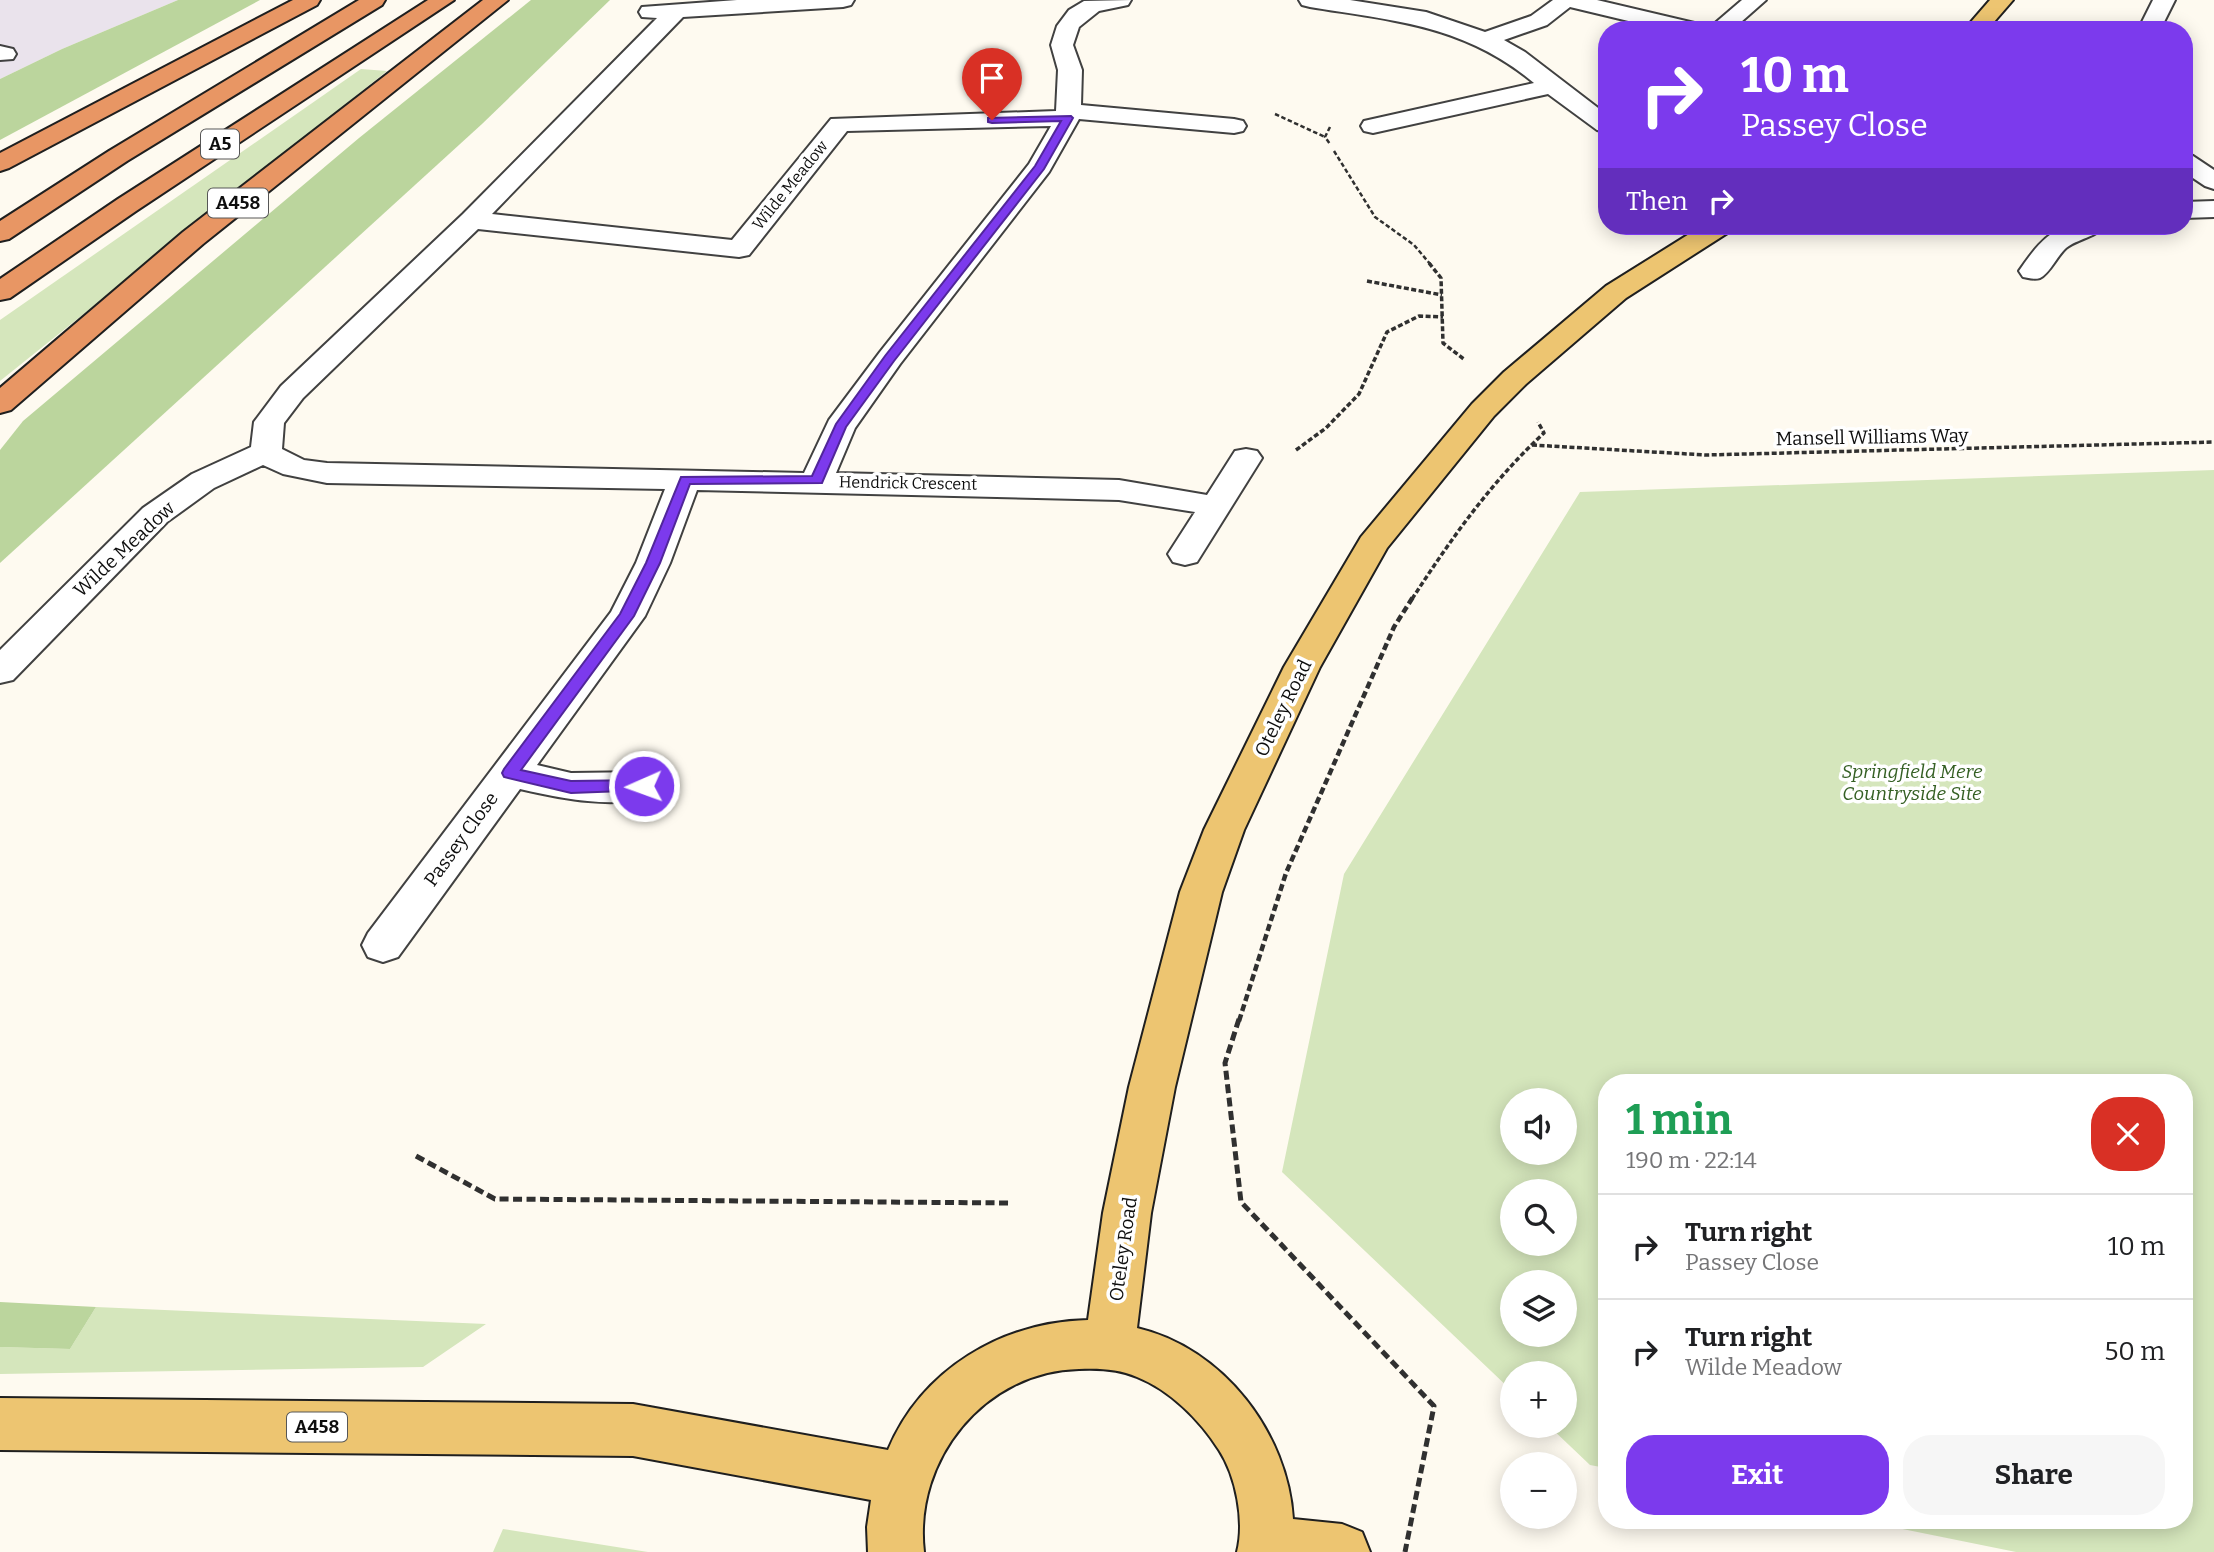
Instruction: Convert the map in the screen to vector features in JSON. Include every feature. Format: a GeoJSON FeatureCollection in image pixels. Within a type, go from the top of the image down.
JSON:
{"type":"FeatureCollection","features":[{"type":"Feature","properties":{"kind":"highway"},"geometry":{"type":"LineString","coordinates":[[0,163],[309,0]]}},
{"type":"Feature","properties":{"kind":"highway","name":"A5"},"geometry":{"type":"LineString","coordinates":[[0,233],[118,156],[374,0]]}},
{"type":"Feature","properties":{"kind":"highway","name":"A5"},"geometry":{"type":"LineString","coordinates":[[0,292],[127,205],[443,0]]}},
{"type":"Feature","properties":{"kind":"highway","name":"A458"},"geometry":{"type":"LineString","coordinates":[[0,404],[194,238],[497,0]]}},
{"type":"Feature","properties":{"kind":"main road"},"geometry":{"type":"LineString","coordinates":[[1983,21],[2002,0]]}},
{"type":"Feature","properties":{"kind":"main road","name":"Oteley Road"},"geometry":{"type":"LineString","coordinates":[[1110,1344],[1128,1213],[1152,1087],[1201,892],[1224,830],[1302,667],[1373,544],[1483,410],[1515,378],[1616,292],[1706,235]]}},
{"type":"Feature","properties":{"kind":"main road"},"geometry":{"type":"LineString","coordinates":[[896,1552],[894,1538],[902,1479],[926,1428],[961,1387],[1007,1358],[1058,1343],[1110,1344],[1161,1360],[1206,1390],[1241,1434],[1262,1486],[1266,1548],[1342,1552]]}},
{"type":"Feature","properties":{"kind":"main road","name":"A458"},"geometry":{"type":"LineString","coordinates":[[0,1423],[633,1430],[902,1479]]}},
{"type":"Feature","properties":{"kind":"street"},"geometry":{"type":"LineString","coordinates":[[637,13],[676,11],[709,4],[843,0]]}},
{"type":"Feature","properties":{"kind":"street","name":"Hendrick Crescent"},"geometry":{"type":"LineString","coordinates":[[1120,0],[1079,3],[1077,15],[1068,26],[1062,45],[1070,70],[1068,115],[1040,167],[890,358],[840,427],[817,480],[1119,490],[1216,506]]}},
{"type":"Feature","properties":{"kind":"street"},"geometry":{"type":"LineString","coordinates":[[1310,0],[1426,19],[1485,39],[1517,57],[1598,119]]}},
{"type":"Feature","properties":{"kind":"street"},"geometry":{"type":"LineString","coordinates":[[1485,39],[1546,17],[1567,0],[1657,21]]}},
{"type":"Feature","properties":{"kind":"street"},"geometry":{"type":"LineString","coordinates":[[1729,21],[1755,0]]}},
{"type":"Feature","properties":{"kind":"street"},"geometry":{"type":"LineString","coordinates":[[2154,21],[2164,0]]}},
{"type":"Feature","properties":{"kind":"street"},"geometry":{"type":"LineString","coordinates":[[676,11],[481,210],[292,392],[269,422],[266,452],[275,460],[296,468],[327,473],[817,480]]}},
{"type":"Feature","properties":{"kind":"street"},"geometry":{"type":"LineString","coordinates":[[1373,126],[1552,86]]}},
{"type":"Feature","properties":{"kind":"street"},"geometry":{"type":"LineString","coordinates":[[1068,115],[1234,126]]}},
{"type":"Feature","properties":{"kind":"street","name":"Wilde Meadow"},"geometry":{"type":"LineString","coordinates":[[481,210],[514,224],[738,249],[840,124],[1068,115]]}},
{"type":"Feature","properties":{"kind":"street"},"geometry":{"type":"LineString","coordinates":[[2193,167],[2214,181]]}},
{"type":"Feature","properties":{"kind":"street"},"geometry":{"type":"LineString","coordinates":[[2193,210],[2214,209]]}},
{"type":"Feature","properties":{"kind":"street"},"geometry":{"type":"LineString","coordinates":[[2033,271],[2047,249],[2070,235]]}},
{"type":"Feature","properties":{"kind":"street","name":"Wilde Meadow"},"geometry":{"type":"LineString","coordinates":[[0,671],[155,514],[203,481],[266,452]]}},
{"type":"Feature","properties":{"kind":"street"},"geometry":{"type":"LineString","coordinates":[[1185,554],[1246,458]]}},
{"type":"Feature","properties":{"kind":"street","name":"Passey Close"},"geometry":{"type":"LineString","coordinates":[[383,945],[626,616],[653,563],[685,480]]}},
{"type":"Feature","properties":{"kind":"street"},"geometry":{"type":"LineString","coordinates":[[510,773],[571,787],[644,786]]}},
{"type":"Feature","properties":{"kind":"path"},"geometry":{"type":"LineString","coordinates":[[1367,281],[1442,295]]}},
{"type":"Feature","properties":{"kind":"path"},"geometry":{"type":"LineString","coordinates":[[1289,455],[1326,428],[1359,394],[1387,332],[1419,316],[1443,319],[1443,343],[1469,363]]}},
{"type":"Feature","properties":{"kind":"path"},"geometry":{"type":"LineString","coordinates":[[1405,1552],[1434,1406],[1241,1202],[1225,1063],[1286,873],[1394,627],[1456,531],[1544,433]]}},
{"type":"Feature","properties":{"kind":"path","name":"Mansell Williams Way"},"geometry":{"type":"LineString","coordinates":[[1532,445],[1706,455],[2214,442]]}},
{"type":"Feature","properties":{"kind":"path"},"geometry":{"type":"LineString","coordinates":[[416,1156],[495,1199],[1011,1203]]}},
{"type":"Feature","properties":{"kind":"shaded area"},"geometry":{"type":"Polygon","coordinates":[[[0,0],[178,0],[62,49],[0,79],[0,0]]]}},
{"type":"Feature","properties":{"kind":"green space"},"geometry":{"type":"Polygon","coordinates":[[[178,0],[260,0],[0,140],[0,79],[62,49],[178,0]]]}},
{"type":"Feature","properties":{"kind":"green space"},"geometry":{"type":"Polygon","coordinates":[[[531,0],[610,0],[482,124],[0,563],[0,450],[23,421],[359,138],[531,0]]]}},
{"type":"Feature","properties":{"kind":"green space"},"geometry":{"type":"Polygon","coordinates":[[[361,69],[387,71],[0,381],[0,320],[361,69]]]}},
{"type":"Feature","properties":{"kind":"green space","name":"Springfield Mere Countryside Site"},"geometry":{"type":"Polygon","coordinates":[[[2214,470],[2214,1552],[2016,1552],[1902,1529],[2193,1529],[2193,1074],[1598,1074],[1598,1466],[1590,1465],[1562,1438],[1577,1438],[1577,1361],[1500,1361],[1500,1380],[1282,1172],[1344,874],[1580,492],[2214,470]]]}},
{"type":"Feature","properties":{"kind":"green space"},"geometry":{"type":"Polygon","coordinates":[[[0,1302],[96,1307],[70,1349],[0,1347],[0,1302]]]}},
{"type":"Feature","properties":{"kind":"green space"},"geometry":{"type":"Polygon","coordinates":[[[96,1307],[486,1324],[423,1367],[0,1374],[0,1347],[70,1349],[96,1307]]]}},
{"type":"Feature","properties":{"kind":"green space"},"geometry":{"type":"Polygon","coordinates":[[[503,1529],[648,1552],[493,1552],[503,1529]]]}},
{"type":"Feature","properties":{"kind":"route"},"geometry":{"type":"LineString","coordinates":[[644,786],[571,787],[530,780],[510,773],[626,616],[653,563],[685,480],[817,480],[840,427],[890,358],[1040,167],[1068,118],[992,120]]}}]}
